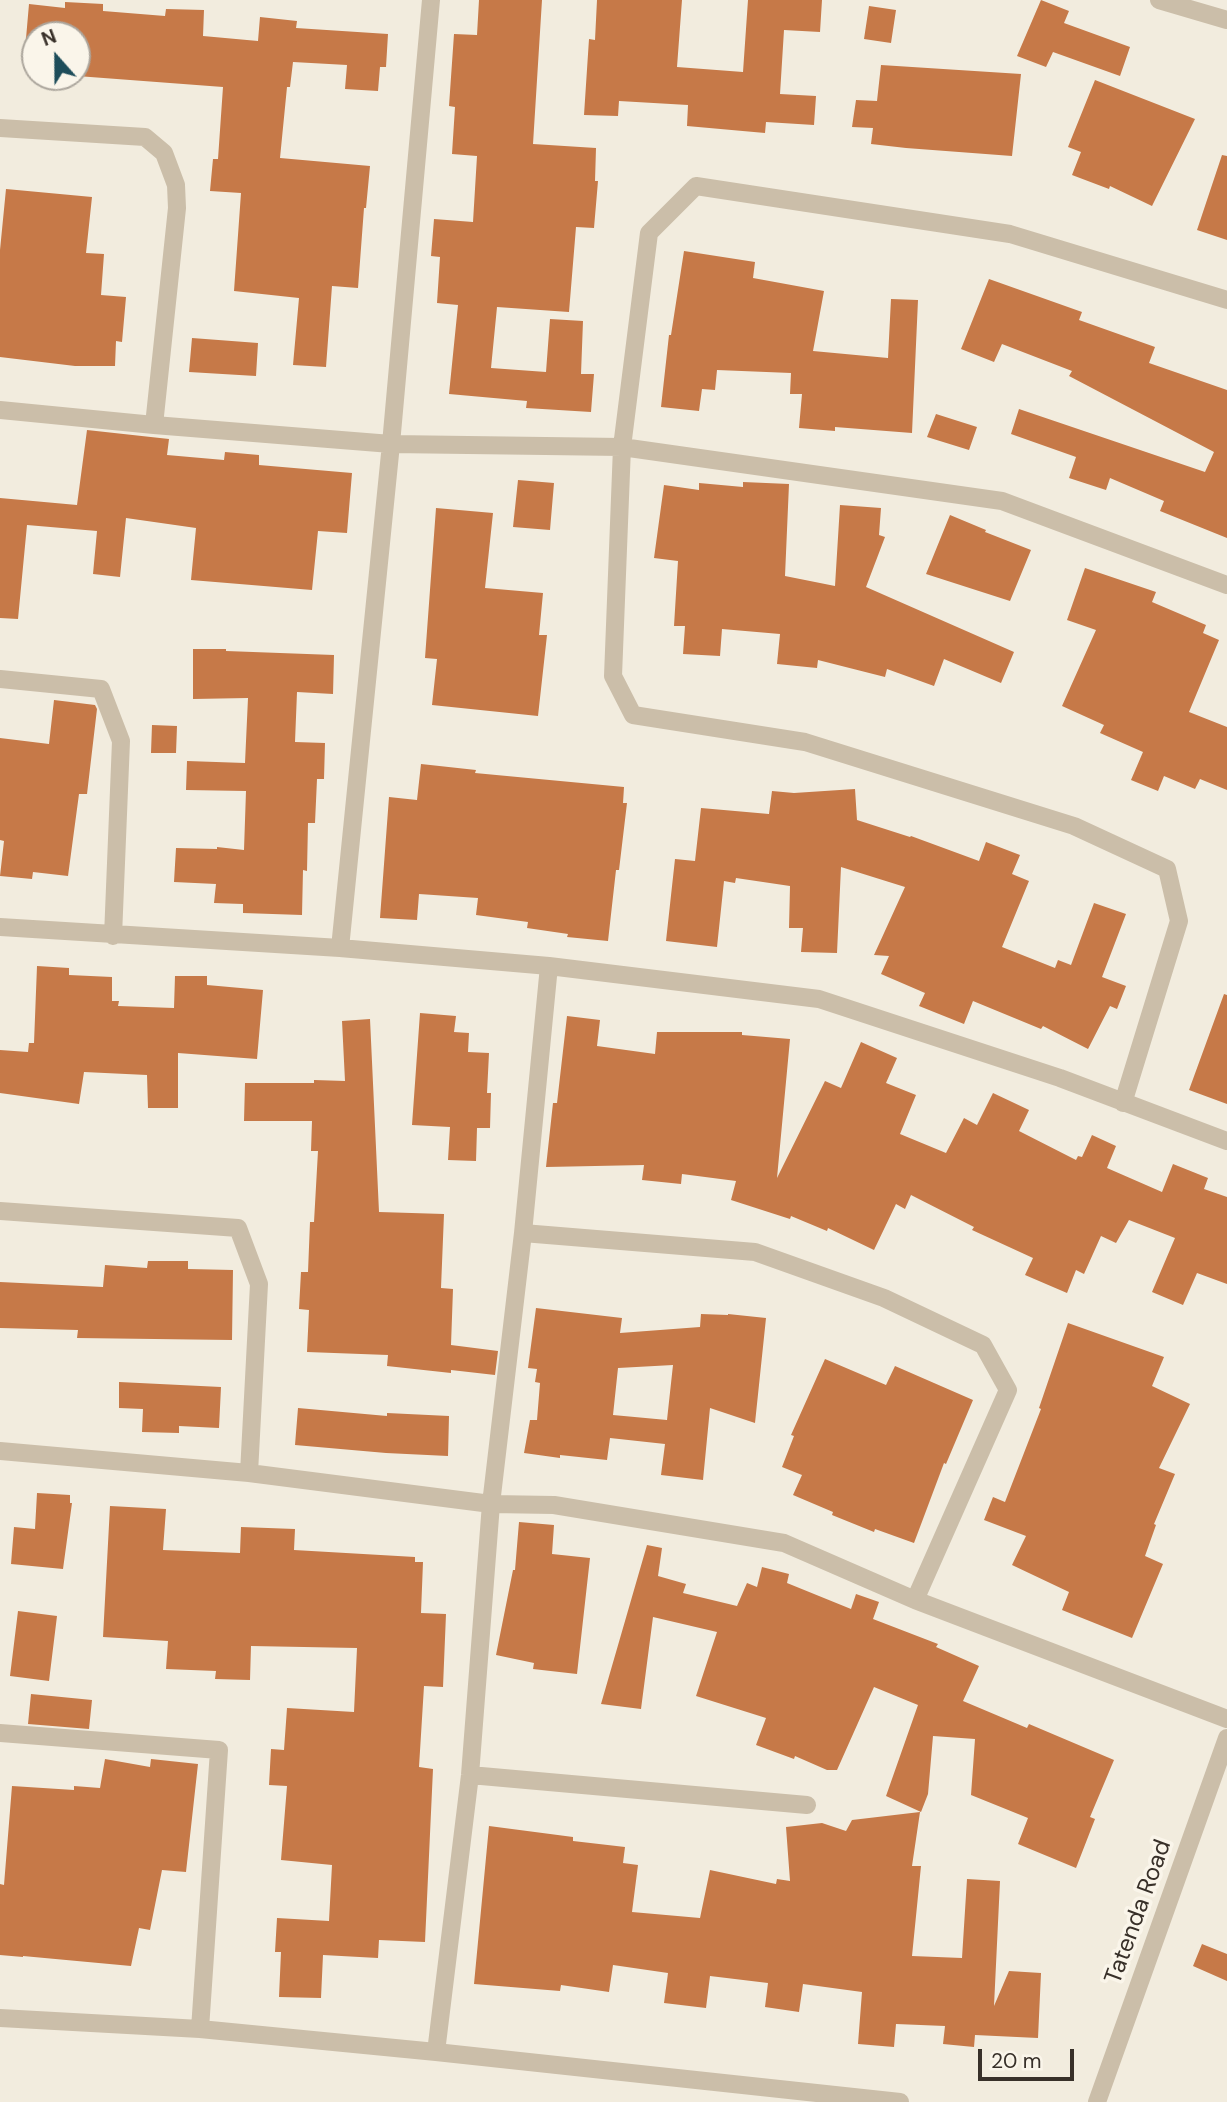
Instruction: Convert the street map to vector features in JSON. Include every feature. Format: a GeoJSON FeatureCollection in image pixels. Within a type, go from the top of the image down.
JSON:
{"type":"FeatureCollection","features":[{"type":"Feature","properties":{"kind":"street"},"geometry":{"type":"LineString","coordinates":[[340,948],[391,444],[431,0]]}},
{"type":"Feature","properties":{"kind":"street"},"geometry":{"type":"LineString","coordinates":[[1159,0],[1227,20]]}},
{"type":"Feature","properties":{"kind":"street"},"geometry":{"type":"LineString","coordinates":[[0,128],[145,137],[164,153],[176,185],[177,208],[154,425]]}},
{"type":"Feature","properties":{"kind":"street"},"geometry":{"type":"LineString","coordinates":[[1123,1103],[1179,921],[1167,869],[1074,826],[805,742],[633,715],[613,676],[622,447],[649,233],[696,186],[1010,234],[1227,300]]}},
{"type":"Feature","properties":{"kind":"street"},"geometry":{"type":"LineString","coordinates":[[0,410],[391,444],[622,447],[1002,501],[1227,585]]}},
{"type":"Feature","properties":{"kind":"street"},"geometry":{"type":"LineString","coordinates":[[0,679],[101,689],[121,741],[113,936]]}},
{"type":"Feature","properties":{"kind":"street"},"geometry":{"type":"LineString","coordinates":[[0,927],[340,948],[549,966],[819,999],[1060,1078],[1227,1141]]}},
{"type":"Feature","properties":{"kind":"street"},"geometry":{"type":"LineString","coordinates":[[436,2052],[470,1775],[491,1504],[523,1233],[549,966]]}},
{"type":"Feature","properties":{"kind":"street"},"geometry":{"type":"LineString","coordinates":[[0,1211],[238,1228],[259,1284],[249,1472]]}},
{"type":"Feature","properties":{"kind":"street"},"geometry":{"type":"LineString","coordinates":[[523,1233],[755,1252],[884,1298],[983,1345],[1008,1390],[915,1600]]}},
{"type":"Feature","properties":{"kind":"street"},"geometry":{"type":"LineString","coordinates":[[0,1451],[249,1472],[491,1504],[554,1505],[784,1543],[915,1600],[1227,1719]]}},
{"type":"Feature","properties":{"kind":"street"},"geometry":{"type":"LineString","coordinates":[[0,1733],[219,1751],[200,2029]]}},
{"type":"Feature","properties":{"kind":"street","name":"Tatenda Road"},"geometry":{"type":"LineString","coordinates":[[1097,2102],[1227,1738]]}},
{"type":"Feature","properties":{"kind":"street"},"geometry":{"type":"LineString","coordinates":[[470,1775],[807,1805]]}},
{"type":"Feature","properties":{"kind":"street"},"geometry":{"type":"LineString","coordinates":[[0,2018],[200,2029],[900,2102]]}},
{"type":"Feature","properties":{"kind":"building"},"geometry":{"type":"Polygon","coordinates":[[[479,0],[542,0],[533,144],[596,148],[595,181],[598,181],[594,228],[576,227],[569,312],[497,307],[491,368],[546,372],[550,319],[583,321],[581,374],[594,374],[591,412],[526,408],[527,401],[449,394],[458,305],[437,303],[440,257],[431,256],[434,219],[473,222],[477,156],[452,154],[455,107],[449,106],[454,34],[477,35],[479,0]]]}},
{"type":"Feature","properties":{"kind":"building"},"geometry":{"type":"Polygon","coordinates":[[[597,0],[682,0],[677,67],[743,72],[748,0],[822,0],[820,32],[784,30],[780,94],[816,96],[814,125],[766,122],[765,133],[687,126],[688,105],[619,101],[618,116],[584,115],[589,39],[595,40],[597,0]]]}},
{"type":"Feature","properties":{"kind":"building"},"geometry":{"type":"Polygon","coordinates":[[[1041,0],[1069,11],[1064,23],[1130,47],[1120,76],[1053,52],[1046,67],[1017,56],[1041,0]]]}},
{"type":"Feature","properties":{"kind":"building"},"geometry":{"type":"Polygon","coordinates":[[[65,2],[103,4],[103,11],[165,16],[166,9],[204,10],[203,36],[258,41],[260,17],[297,21],[296,28],[388,34],[386,67],[380,67],[378,91],[345,89],[347,65],[293,62],[290,87],[287,87],[280,158],[370,166],[358,288],[332,286],[326,367],[293,365],[299,298],[234,291],[241,193],[210,191],[213,159],[218,159],[223,87],[91,77],[91,21],[28,21],[29,4],[65,8],[65,2]]]}},
{"type":"Feature","properties":{"kind":"building"},"geometry":{"type":"Polygon","coordinates":[[[869,6],[896,10],[891,43],[864,39],[869,6]]]}},
{"type":"Feature","properties":{"kind":"building"},"geometry":{"type":"Polygon","coordinates":[[[881,65],[1021,74],[1012,156],[871,144],[873,128],[852,127],[856,100],[877,101],[881,65]]]}},
{"type":"Feature","properties":{"kind":"building"},"geometry":{"type":"Polygon","coordinates":[[[1095,80],[1195,119],[1152,206],[1110,186],[1109,189],[1072,175],[1081,152],[1068,147],[1095,80]]]}},
{"type":"Feature","properties":{"kind":"building"},"geometry":{"type":"Polygon","coordinates":[[[1222,155],[1227,156],[1227,240],[1197,230],[1222,155]]]}},
{"type":"Feature","properties":{"kind":"building"},"geometry":{"type":"Polygon","coordinates":[[[6,189],[92,197],[86,253],[104,254],[101,295],[126,297],[122,342],[116,341],[115,366],[75,366],[0,357],[0,250],[6,189]]]}},
{"type":"Feature","properties":{"kind":"building"},"geometry":{"type":"Polygon","coordinates":[[[684,251],[755,262],[753,278],[824,291],[813,351],[888,358],[891,299],[918,300],[912,433],[835,427],[835,431],[799,428],[802,394],[790,394],[791,373],[717,370],[715,390],[702,389],[699,411],[661,407],[669,335],[684,251]]]}},
{"type":"Feature","properties":{"kind":"building"},"geometry":{"type":"Polygon","coordinates":[[[989,279],[1082,312],[1079,320],[1155,347],[1149,363],[1227,390],[1227,538],[1160,511],[1164,501],[1110,478],[1106,490],[1069,478],[1076,457],[1011,434],[1019,409],[1205,472],[1214,452],[1069,376],[1072,371],[1002,344],[994,362],[961,349],[989,279]]]}},
{"type":"Feature","properties":{"kind":"building"},"geometry":{"type":"Polygon","coordinates":[[[192,338],[258,343],[256,376],[189,372],[192,338]]]}},
{"type":"Feature","properties":{"kind":"building"},"geometry":{"type":"Polygon","coordinates":[[[936,414],[977,427],[969,450],[927,437],[936,414]]]}},
{"type":"Feature","properties":{"kind":"building"},"geometry":{"type":"Polygon","coordinates":[[[87,430],[169,439],[167,455],[224,460],[225,452],[259,455],[259,465],[352,473],[347,533],[318,531],[312,590],[191,580],[196,528],[126,518],[120,577],[93,574],[97,531],[27,525],[18,619],[0,618],[0,498],[77,505],[87,430]]]}},
{"type":"Feature","properties":{"kind":"building"},"geometry":{"type":"Polygon","coordinates":[[[518,480],[554,483],[550,530],[513,527],[518,480]]]}},
{"type":"Feature","properties":{"kind":"building"},"geometry":{"type":"Polygon","coordinates":[[[743,482],[789,484],[785,576],[835,586],[840,505],[881,508],[879,535],[885,537],[866,587],[1014,652],[1001,683],[944,659],[934,686],[887,669],[885,677],[818,660],[817,668],[777,664],[780,634],[722,629],[720,656],[683,654],[685,626],[674,626],[678,561],[654,558],[664,485],[699,490],[699,483],[743,487],[743,482]]]}},
{"type":"Feature","properties":{"kind":"building"},"geometry":{"type":"Polygon","coordinates":[[[436,508],[493,513],[485,588],[543,593],[539,635],[547,635],[538,716],[432,705],[437,659],[425,658],[436,508]]]}},
{"type":"Feature","properties":{"kind":"building"},"geometry":{"type":"Polygon","coordinates":[[[950,515],[1031,550],[1010,601],[926,574],[950,515]]]}},
{"type":"Feature","properties":{"kind":"building"},"geometry":{"type":"Polygon","coordinates":[[[1085,568],[1156,592],[1152,602],[1206,625],[1203,633],[1219,640],[1189,712],[1227,727],[1227,790],[1200,779],[1195,789],[1164,776],[1158,791],[1131,780],[1143,752],[1100,733],[1104,725],[1062,706],[1096,630],[1067,620],[1085,568]]]}},
{"type":"Feature","properties":{"kind":"building"},"geometry":{"type":"Polygon","coordinates":[[[193,649],[334,655],[333,694],[297,692],[295,742],[325,743],[324,779],[317,779],[315,823],[308,823],[307,871],[303,870],[302,915],[243,913],[243,904],[214,903],[216,884],[174,882],[176,848],[217,847],[244,850],[246,791],[186,790],[187,761],[245,763],[248,698],[193,699],[193,649]]]}},
{"type":"Feature","properties":{"kind":"building"},"geometry":{"type":"Polygon","coordinates":[[[54,700],[95,705],[97,709],[87,794],[79,794],[68,876],[33,872],[32,879],[0,876],[4,841],[0,840],[0,738],[49,744],[54,700]]]}},
{"type":"Feature","properties":{"kind":"building"},"geometry":{"type":"Polygon","coordinates":[[[152,725],[177,726],[176,753],[151,753],[152,725]]]}},
{"type":"Feature","properties":{"kind":"building"},"geometry":{"type":"Polygon","coordinates":[[[421,764],[476,770],[475,773],[624,787],[623,803],[627,803],[608,941],[567,937],[568,934],[527,928],[528,922],[476,915],[478,898],[419,894],[417,920],[380,918],[389,797],[417,800],[421,764]]]}},
{"type":"Feature","properties":{"kind":"building"},"geometry":{"type":"Polygon","coordinates":[[[855,789],[857,820],[979,861],[986,842],[1020,855],[1012,874],[1029,881],[1002,947],[1055,968],[1058,960],[1071,965],[1094,903],[1126,914],[1102,977],[1126,986],[1117,1009],[1110,1006],[1088,1049],[1043,1026],[1041,1029],[973,1001],[964,1024],[919,1006],[925,993],[881,974],[889,956],[874,955],[905,887],[841,867],[837,953],[801,952],[803,928],[789,928],[790,886],[736,878],[735,883],[724,881],[717,947],[666,941],[675,859],[695,861],[701,808],[769,814],[772,791],[794,793],[855,789]]]}},
{"type":"Feature","properties":{"kind":"building"},"geometry":{"type":"Polygon","coordinates":[[[37,966],[69,968],[69,975],[112,977],[112,1001],[119,1001],[118,1006],[174,1008],[175,976],[207,976],[207,985],[263,990],[257,1059],[178,1053],[178,1108],[148,1108],[147,1075],[84,1072],[79,1104],[0,1093],[0,1050],[28,1052],[29,1043],[34,1043],[37,966]]]}},
{"type":"Feature","properties":{"kind":"building"},"geometry":{"type":"Polygon","coordinates":[[[1224,994],[1227,995],[1227,1104],[1189,1090],[1224,994]]]}},
{"type":"Feature","properties":{"kind":"building"},"geometry":{"type":"Polygon","coordinates":[[[420,1013],[456,1016],[454,1032],[469,1033],[468,1052],[489,1053],[487,1093],[491,1093],[490,1128],[477,1128],[476,1161],[448,1160],[450,1127],[412,1125],[420,1013]]]}},
{"type":"Feature","properties":{"kind":"building"},"geometry":{"type":"Polygon","coordinates":[[[567,1016],[600,1020],[597,1046],[655,1054],[657,1032],[742,1032],[742,1035],[790,1039],[777,1178],[825,1081],[841,1088],[861,1042],[897,1058],[886,1083],[916,1095],[900,1134],[946,1153],[964,1118],[977,1125],[993,1093],[1029,1110],[1019,1131],[1076,1160],[1078,1156],[1082,1157],[1092,1135],[1116,1146],[1107,1168],[1162,1192],[1173,1164],[1208,1178],[1204,1189],[1227,1197],[1227,1284],[1197,1273],[1183,1305],[1152,1292],[1175,1238],[1129,1220],[1116,1243],[1101,1236],[1084,1274],[1076,1270],[1067,1293],[1025,1275],[1033,1258],[972,1230],[974,1227],[911,1195],[905,1209],[896,1204],[874,1250],[828,1228],[827,1231],[791,1216],[790,1219],[731,1200],[736,1181],[682,1174],[681,1184],[642,1180],[644,1165],[546,1167],[567,1016]]]}},
{"type":"Feature","properties":{"kind":"building"},"geometry":{"type":"Polygon","coordinates":[[[370,1019],[379,1212],[444,1214],[441,1288],[453,1289],[451,1345],[498,1351],[495,1375],[387,1366],[388,1355],[307,1352],[309,1310],[299,1309],[301,1272],[308,1272],[310,1222],[314,1222],[318,1151],[311,1151],[312,1121],[244,1121],[245,1083],[345,1081],[342,1021],[370,1019]]]}},
{"type":"Feature","properties":{"kind":"building"},"geometry":{"type":"Polygon","coordinates":[[[148,1261],[188,1261],[188,1269],[233,1270],[232,1340],[77,1338],[78,1330],[0,1328],[0,1282],[103,1287],[105,1265],[147,1268],[148,1261]]]}},
{"type":"Feature","properties":{"kind":"building"},"geometry":{"type":"Polygon","coordinates":[[[536,1308],[622,1318],[620,1333],[700,1327],[701,1314],[766,1318],[755,1423],[710,1408],[703,1480],[661,1475],[665,1444],[610,1438],[607,1460],[524,1453],[530,1420],[537,1420],[540,1383],[535,1382],[537,1369],[528,1368],[536,1308]],[[673,1365],[618,1368],[613,1415],[667,1420],[673,1365]]]}},
{"type":"Feature","properties":{"kind":"building"},"geometry":{"type":"Polygon","coordinates":[[[1068,1323],[1164,1357],[1152,1386],[1190,1404],[1159,1468],[1175,1474],[1154,1524],[1156,1525],[1145,1556],[1163,1564],[1132,1638],[1062,1610],[1069,1592],[1012,1565],[1026,1536],[984,1520],[993,1497],[1005,1502],[1041,1409],[1039,1408],[1068,1323]]]}},
{"type":"Feature","properties":{"kind":"building"},"geometry":{"type":"Polygon","coordinates":[[[825,1359],[886,1385],[895,1366],[973,1400],[946,1464],[944,1463],[914,1543],[875,1529],[874,1532],[793,1495],[802,1475],[782,1467],[794,1436],[791,1435],[825,1359]]]}},
{"type":"Feature","properties":{"kind":"building"},"geometry":{"type":"Polygon","coordinates":[[[119,1382],[221,1387],[219,1428],[179,1426],[179,1433],[142,1432],[143,1409],[119,1408],[119,1382]]]}},
{"type":"Feature","properties":{"kind":"building"},"geometry":{"type":"Polygon","coordinates":[[[298,1408],[387,1416],[387,1413],[449,1416],[448,1456],[295,1445],[298,1408]]]}},
{"type":"Feature","properties":{"kind":"building"},"geometry":{"type":"Polygon","coordinates":[[[37,1493],[70,1495],[72,1503],[63,1569],[11,1564],[14,1527],[35,1529],[37,1493]]]}},
{"type":"Feature","properties":{"kind":"building"},"geometry":{"type":"Polygon","coordinates":[[[110,1506],[166,1509],[163,1550],[240,1553],[241,1527],[295,1529],[294,1550],[415,1557],[415,1562],[423,1562],[421,1613],[446,1614],[443,1687],[424,1686],[419,1767],[433,1769],[425,1942],[379,1940],[378,1958],[323,1955],[321,1998],[279,1997],[281,1952],[275,1952],[277,1918],[329,1921],[332,1865],[281,1860],[287,1786],[269,1785],[271,1749],[284,1750],[287,1708],[354,1712],[357,1648],[251,1646],[250,1680],[215,1679],[216,1671],[166,1669],[168,1641],[103,1637],[110,1506]]]}},
{"type":"Feature","properties":{"kind":"building"},"geometry":{"type":"Polygon","coordinates":[[[519,1522],[554,1525],[552,1554],[590,1558],[577,1674],[533,1669],[534,1663],[496,1655],[515,1570],[519,1522]]]}},
{"type":"Feature","properties":{"kind":"building"},"geometry":{"type":"Polygon","coordinates":[[[647,1545],[662,1548],[658,1576],[686,1584],[683,1593],[737,1606],[747,1583],[757,1587],[762,1567],[789,1574],[787,1583],[851,1609],[856,1594],[879,1602],[873,1619],[938,1644],[936,1647],[979,1666],[963,1701],[1027,1728],[1029,1724],[1114,1760],[1090,1817],[1095,1819],[1076,1868],[1018,1844],[1028,1818],[971,1795],[975,1739],[933,1736],[928,1794],[921,1812],[886,1796],[918,1705],[874,1687],[837,1770],[827,1770],[795,1756],[794,1759],[756,1745],[766,1718],[696,1696],[717,1632],[653,1617],[641,1709],[601,1704],[647,1545]]]}},
{"type":"Feature","properties":{"kind":"building"},"geometry":{"type":"Polygon","coordinates":[[[18,1611],[57,1616],[49,1681],[10,1676],[18,1611]]]}},
{"type":"Feature","properties":{"kind":"building"},"geometry":{"type":"Polygon","coordinates":[[[31,1694],[92,1700],[89,1729],[28,1724],[31,1694]]]}},
{"type":"Feature","properties":{"kind":"building"},"geometry":{"type":"Polygon","coordinates":[[[105,1759],[150,1767],[151,1759],[198,1764],[186,1872],[162,1870],[150,1930],[139,1928],[131,1966],[0,1955],[0,1884],[4,1885],[12,1786],[74,1790],[74,1786],[100,1788],[105,1759]]]}},
{"type":"Feature","properties":{"kind":"building"},"geometry":{"type":"Polygon","coordinates":[[[920,1812],[912,1866],[921,1866],[912,1956],[962,1958],[967,1879],[1000,1881],[994,2006],[1009,1971],[1041,1973],[1038,2038],[975,2035],[974,2047],[943,2044],[945,2026],[896,2024],[894,2047],[858,2044],[862,1992],[803,1984],[799,2012],[765,2007],[768,1983],[710,1976],[706,2008],[664,2003],[668,1973],[613,1965],[609,1992],[561,1985],[560,1991],[474,1984],[489,1826],[625,1847],[623,1863],[638,1865],[632,1912],[700,1918],[710,1870],[776,1884],[777,1879],[790,1881],[786,1827],[822,1823],[846,1831],[852,1820],[920,1812]]]}},
{"type":"Feature","properties":{"kind":"building"},"geometry":{"type":"Polygon","coordinates":[[[1202,1944],[1227,1954],[1227,1981],[1193,1966],[1202,1944]]]}}]}
